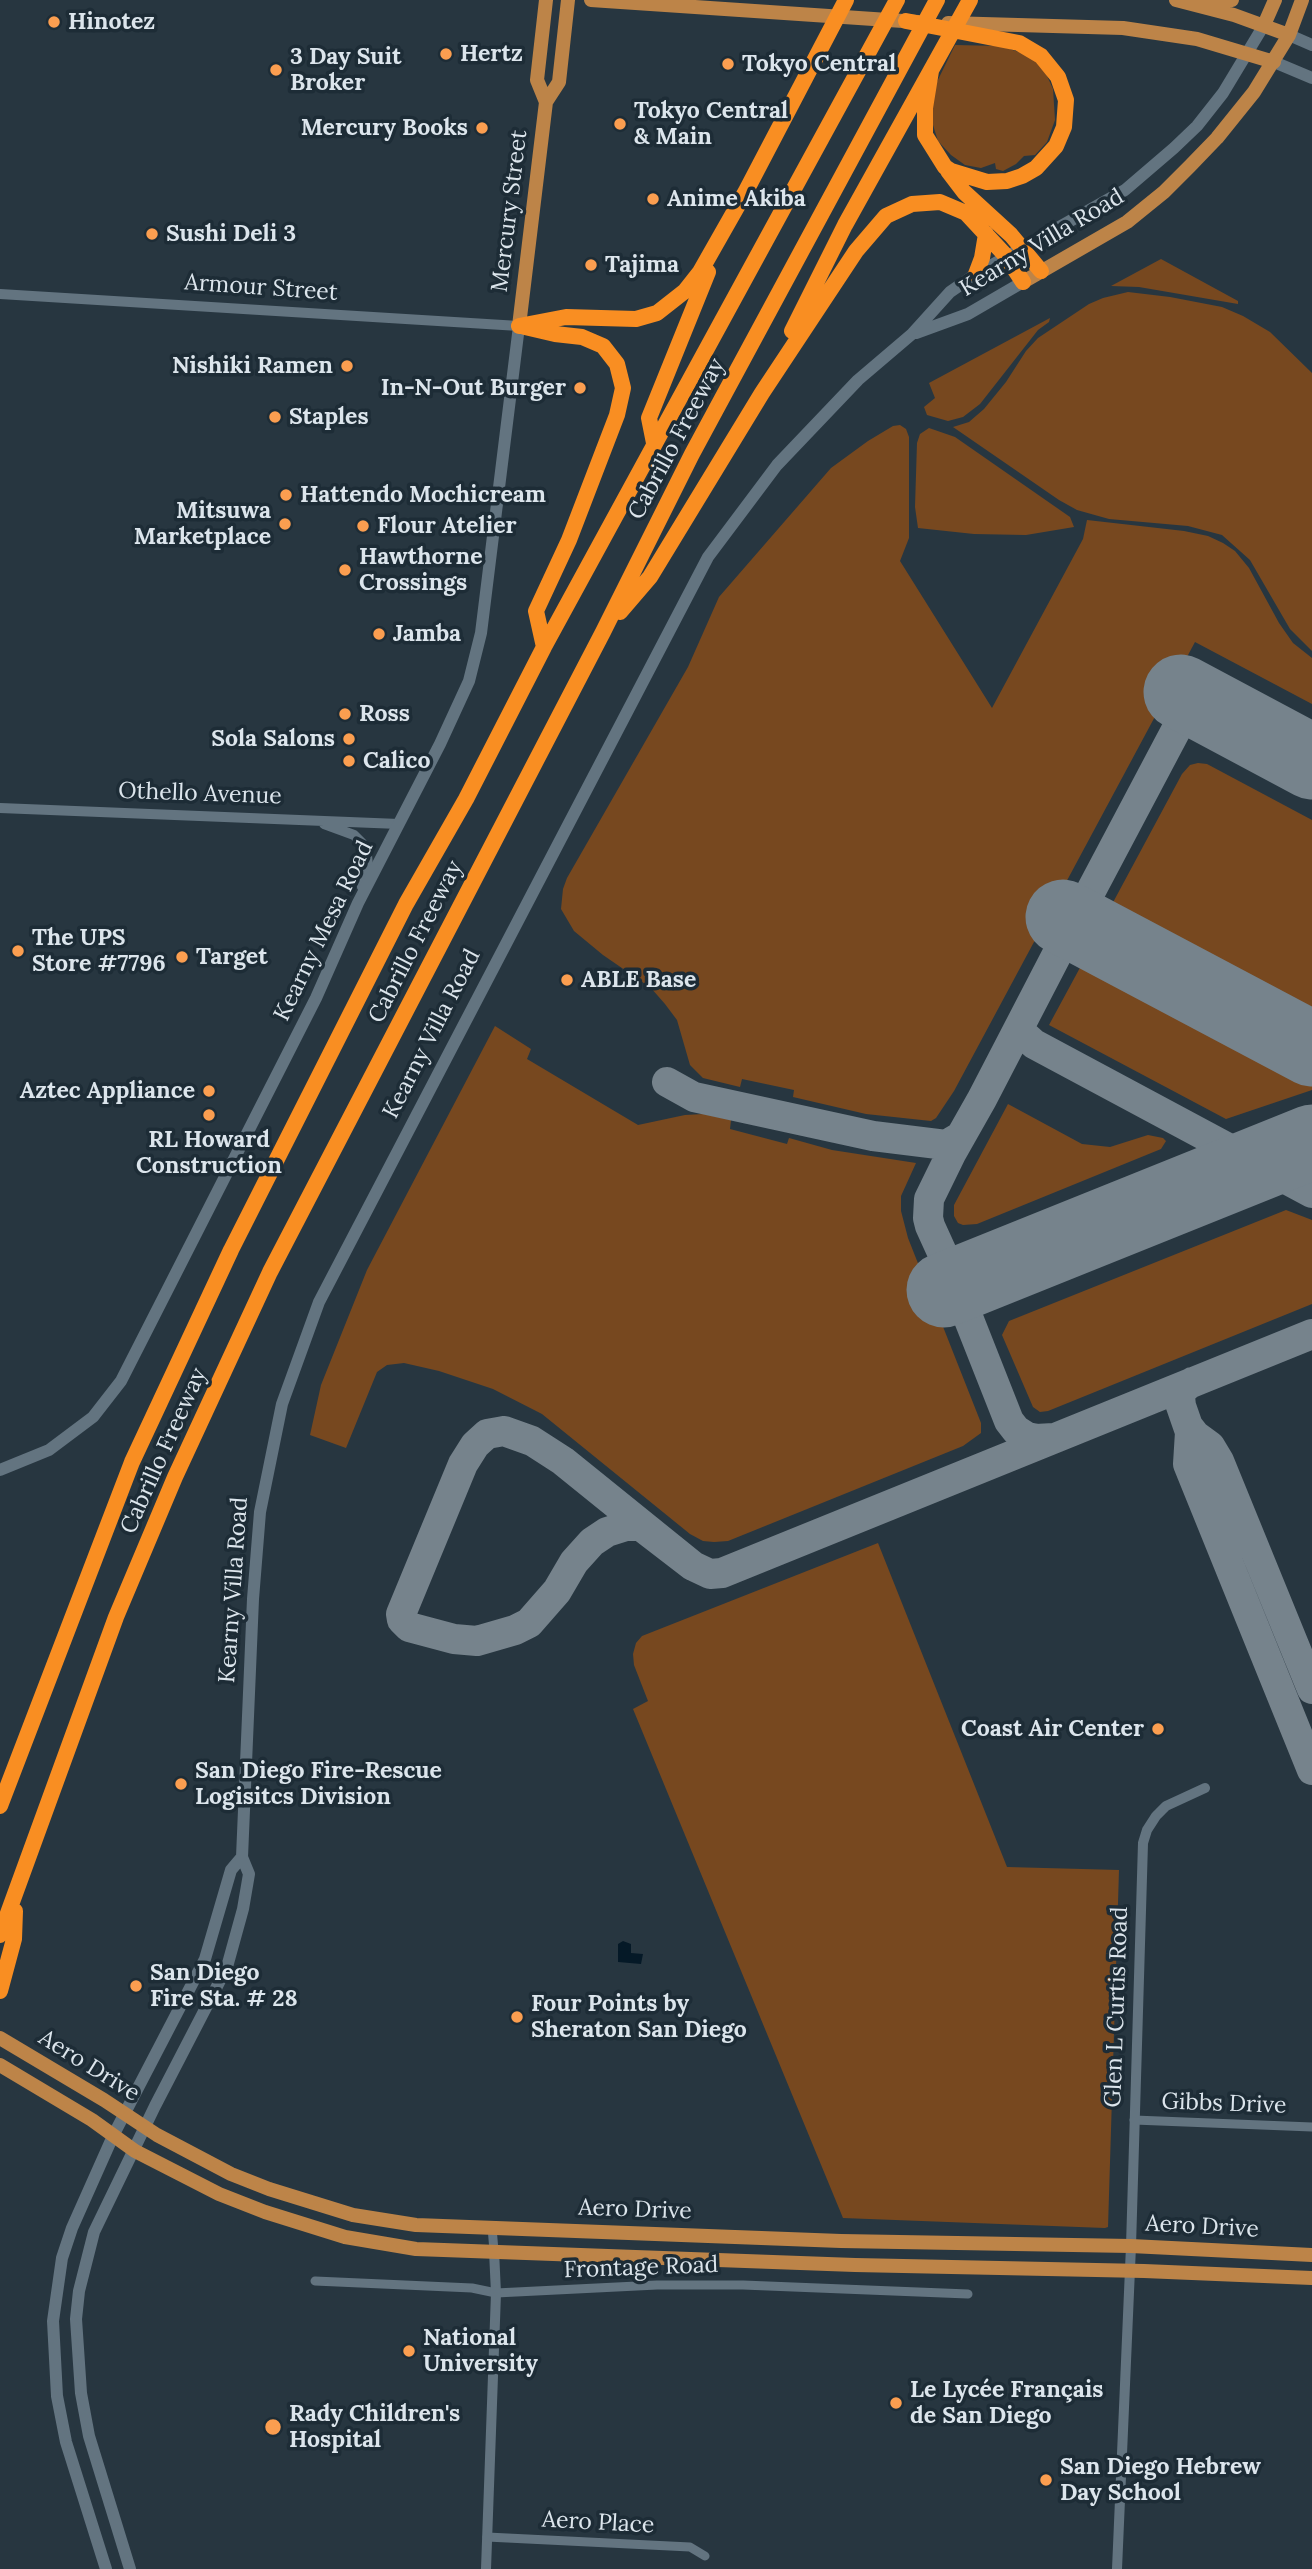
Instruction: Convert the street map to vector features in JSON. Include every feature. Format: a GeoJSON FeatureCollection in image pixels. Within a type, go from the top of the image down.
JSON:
{"type":"FeatureCollection","features":[{"type":"Feature","properties":{"kind":"highway"},"geometry":{"type":"LineString","coordinates":[[519,326],[566,317],[636,319],[657,313],[678,297],[693,282],[746,191],[846,0]]}},
{"type":"Feature","properties":{"kind":"highway","name":"Cabrillo Freeway"},"geometry":{"type":"LineString","coordinates":[[0,1806],[132,1462],[180,1356],[405,904],[466,799],[654,443],[897,0]]}},
{"type":"Feature","properties":{"kind":"highway","name":"Cabrillo Freeway"},"geometry":{"type":"LineString","coordinates":[[0,1935],[116,1617],[175,1477],[265,1283],[603,632],[692,454],[937,0]]}},
{"type":"Feature","properties":{"kind":"highway"},"geometry":{"type":"LineString","coordinates":[[762,393],[845,226],[970,0]]}},
{"type":"Feature","properties":{"kind":"highway"},"geometry":{"type":"LineString","coordinates":[[906,21],[987,31],[1031,48],[1052,67],[1065,94],[1064,127],[1056,146],[1043,163],[1015,179],[987,183],[958,175],[945,167]]}},
{"type":"Feature","properties":{"kind":"highway"},"geometry":{"type":"LineString","coordinates":[[931,71],[925,108],[925,135],[964,192],[1011,235],[1023,282]]}},
{"type":"Feature","properties":{"kind":"highway"},"geometry":{"type":"LineString","coordinates":[[654,443],[649,418],[700,291],[746,191]]}},
{"type":"Feature","properties":{"kind":"highway"},"geometry":{"type":"LineString","coordinates":[[603,632],[650,577],[762,393],[856,251],[886,216],[912,204],[940,202],[967,213],[986,234],[1041,271]]}},
{"type":"Feature","properties":{"kind":"highway"},"geometry":{"type":"LineString","coordinates":[[976,274],[986,234]]}},
{"type":"Feature","properties":{"kind":"highway"},"geometry":{"type":"LineString","coordinates":[[519,326],[583,337],[603,346],[617,364],[623,388],[617,415],[569,540],[536,611],[544,647]]}},
{"type":"Feature","properties":{"kind":"highway"},"geometry":{"type":"LineString","coordinates":[[0,1990],[13,1939],[15,1894]]}},
{"type":"Feature","properties":{"kind":"main road","name":"Mercury Street"},"geometry":{"type":"LineString","coordinates":[[519,326],[545,102],[537,80],[546,0]]}},
{"type":"Feature","properties":{"kind":"main road","name":"Mercury Street"},"geometry":{"type":"LineString","coordinates":[[545,102],[559,82],[568,0]]}},
{"type":"Feature","properties":{"kind":"main road"},"geometry":{"type":"LineString","coordinates":[[591,0],[906,21]]}},
{"type":"Feature","properties":{"kind":"main road"},"geometry":{"type":"LineString","coordinates":[[1176,0],[1264,25],[1312,45]]}},
{"type":"Feature","properties":{"kind":"main road"},"geometry":{"type":"LineString","coordinates":[[1193,3],[1232,0]]}},
{"type":"Feature","properties":{"kind":"main road","name":"Kearny Villa Road"},"geometry":{"type":"LineString","coordinates":[[130,2569],[89,2436],[81,2393],[76,2319],[81,2281],[94,2232],[227,1967],[243,1909],[249,1874],[242,1857],[253,1599],[260,1512],[282,1404],[320,1302],[708,557],[778,465],[858,380],[912,334],[950,292],[1014,252],[1093,210],[1148,172],[1197,125],[1223,93],[1248,53],[1275,0]]}},
{"type":"Feature","properties":{"kind":"main road","name":"Kearny Villa Road"},"geometry":{"type":"LineString","coordinates":[[912,334],[968,314],[1127,222],[1164,192],[1217,138],[1274,62],[1289,35],[1302,0]]}},
{"type":"Feature","properties":{"kind":"main road"},"geometry":{"type":"LineString","coordinates":[[987,31],[1123,28],[1197,39],[1248,53],[1312,78]]}},
{"type":"Feature","properties":{"kind":"main road","name":"Kearny Mesa Road"},"geometry":{"type":"LineString","coordinates":[[0,1470],[49,1450],[93,1417],[121,1381],[316,998],[358,903],[440,744],[469,681],[481,633],[519,326]]}},
{"type":"Feature","properties":{"kind":"main road","name":"Kearny Villa Road"},"geometry":{"type":"LineString","coordinates":[[106,2569],[66,2442],[57,2396],[53,2321],[62,2258],[72,2228],[113,2136],[205,1959],[231,1870],[242,1857]]}},
{"type":"Feature","properties":{"kind":"main road","name":"Aero Drive"},"geometry":{"type":"LineString","coordinates":[[5,2041],[145,2128],[232,2174],[322,2207],[353,2215],[416,2225],[841,2241],[1130,2259],[1312,2278]]}},
{"type":"Feature","properties":{"kind":"main road","name":"Aero Drive"},"geometry":{"type":"LineString","coordinates":[[0,2064],[92,2120],[135,2151],[219,2194],[265,2212],[345,2237],[416,2249],[855,2264],[1312,2255]]}},
{"type":"Feature","properties":{"kind":"street","name":"Armour Street"},"geometry":{"type":"LineString","coordinates":[[0,294],[519,326]]}},
{"type":"Feature","properties":{"kind":"street","name":"Othello Avenue"},"geometry":{"type":"LineString","coordinates":[[0,808],[399,824]]}},
{"type":"Feature","properties":{"kind":"street"},"geometry":{"type":"LineString","coordinates":[[301,818],[341,829],[354,835],[362,843],[368,867],[358,903]]}},
{"type":"Feature","properties":{"kind":"street","name":"Glen L Curtis Road"},"geometry":{"type":"LineString","coordinates":[[1116,2569],[1130,2259],[1143,1843],[1147,1830],[1166,1806],[1206,1788]]}},
{"type":"Feature","properties":{"kind":"street","name":"Gibbs Drive"},"geometry":{"type":"LineString","coordinates":[[1134,2120],[1312,2127]]}},
{"type":"Feature","properties":{"kind":"street"},"geometry":{"type":"LineString","coordinates":[[486,2569],[496,2292],[492,2227]]}},
{"type":"Feature","properties":{"kind":"street","name":"Frontage Road"},"geometry":{"type":"LineString","coordinates":[[315,2281],[472,2288],[496,2292],[743,2285],[968,2294]]}},
{"type":"Feature","properties":{"kind":"street","name":"Aero Place"},"geometry":{"type":"LineString","coordinates":[[487,2537],[690,2547],[705,2556]]}},
{"type":"Feature","properties":{"kind":"shaded area"},"geometry":{"type":"Polygon","coordinates":[[[955,45],[1000,46],[1025,54],[1043,67],[1053,89],[1055,120],[1047,142],[1035,155],[1024,156],[1003,171],[996,169],[995,163],[981,168],[965,165],[938,141],[933,125],[932,92],[955,45]]]}},
{"type":"Feature","properties":{"kind":"shaded area"},"geometry":{"type":"Polygon","coordinates":[[[1161,259],[1238,301],[1238,304],[1139,287],[1111,286],[1161,259]]]}},
{"type":"Feature","properties":{"kind":"shaded area"},"geometry":{"type":"Polygon","coordinates":[[[1128,292],[1222,307],[1243,316],[1270,332],[1312,373],[1312,651],[1290,629],[1250,560],[1222,535],[1188,526],[1109,519],[1077,510],[953,427],[969,422],[984,409],[1038,338],[1089,304],[1128,292]]]}},
{"type":"Feature","properties":{"kind":"shaded area"},"geometry":{"type":"Polygon","coordinates":[[[1050,318],[980,404],[963,417],[948,421],[927,415],[924,407],[935,398],[929,383],[1050,318]]]}},
{"type":"Feature","properties":{"kind":"shaded area"},"geometry":{"type":"Polygon","coordinates":[[[900,425],[906,429],[909,437],[909,538],[900,561],[992,708],[1083,539],[1087,520],[1184,531],[1208,536],[1223,543],[1235,551],[1249,568],[1293,643],[1312,658],[1312,704],[1195,642],[954,1091],[936,1118],[931,1121],[866,1114],[793,1097],[794,1090],[742,1079],[740,1087],[703,1078],[690,1065],[677,1020],[665,1004],[651,988],[574,931],[561,909],[567,878],[688,667],[719,597],[831,468],[868,441],[893,426],[900,425]]]}},
{"type":"Feature","properties":{"kind":"shaded area"},"geometry":{"type":"Polygon","coordinates":[[[929,428],[955,437],[1070,517],[1074,527],[1026,535],[974,534],[918,528],[915,507],[917,443],[920,434],[929,428]]]}},
{"type":"Feature","properties":{"kind":"shaded area"},"geometry":{"type":"Polygon","coordinates":[[[1207,764],[1312,820],[1312,1017],[1110,908],[1182,774],[1190,765],[1207,764]]]}},
{"type":"Feature","properties":{"kind":"shaded area"},"geometry":{"type":"Polygon","coordinates":[[[1082,964],[1090,964],[1312,1078],[1312,1090],[1226,1119],[1049,1025],[1082,964]]]}},
{"type":"Feature","properties":{"kind":"shaded area"},"geometry":{"type":"Polygon","coordinates":[[[495,1026],[531,1049],[527,1059],[638,1125],[685,1115],[704,1114],[731,1120],[730,1129],[787,1144],[789,1138],[832,1150],[916,1163],[901,1196],[901,1211],[908,1238],[981,1423],[981,1433],[963,1446],[728,1541],[714,1542],[703,1541],[690,1534],[542,1414],[493,1389],[439,1371],[404,1363],[387,1365],[377,1372],[346,1448],[310,1435],[321,1385],[367,1270],[495,1026]]]}},
{"type":"Feature","properties":{"kind":"shaded area"},"geometry":{"type":"Polygon","coordinates":[[[1008,1104],[1082,1144],[1110,1147],[1148,1135],[1166,1141],[1161,1149],[977,1224],[963,1225],[958,1223],[954,1216],[954,1205],[1008,1104]]]}},
{"type":"Feature","properties":{"kind":"shaded area"},"geometry":{"type":"Polygon","coordinates":[[[1286,1210],[1312,1220],[1312,1304],[1048,1411],[1040,1412],[1033,1407],[1002,1335],[1009,1321],[1286,1210]]]}},
{"type":"Feature","properties":{"kind":"shaded area"},"geometry":{"type":"Polygon","coordinates":[[[878,1543],[1007,1867],[1119,1870],[1108,2227],[843,2218],[633,1709],[648,1701],[634,1665],[636,1643],[642,1636],[878,1543]]]}},
{"type":"Feature","properties":{"kind":"water"},"geometry":{"type":"Polygon","coordinates":[[[623,1941],[631,1944],[631,1953],[643,1954],[641,1964],[618,1962],[618,1944],[623,1941]]]}},
{"type":"Feature","properties":{"kind":"taxiway"},"geometry":{"type":"LineString","coordinates":[[1094,933],[1082,916],[1084,904],[1193,698]]}},
{"type":"Feature","properties":{"kind":"taxiway"},"geometry":{"type":"LineString","coordinates":[[951,1150],[952,1152],[982,1099],[1067,935],[1080,931],[1094,933]]}},
{"type":"Feature","properties":{"kind":"taxiway"},"geometry":{"type":"LineString","coordinates":[[1021,1024],[1023,1034],[1034,1044],[1312,1193]]}},
{"type":"Feature","properties":{"kind":"taxiway"},"geometry":{"type":"LineString","coordinates":[[667,1082],[694,1097],[873,1136],[946,1145],[961,1136]]}},
{"type":"Feature","properties":{"kind":"taxiway"},"geometry":{"type":"LineString","coordinates":[[952,1152],[929,1199],[930,1226],[950,1270],[968,1278],[985,1274],[966,1291],[964,1307],[1009,1421],[1027,1437],[1054,1438]]}},
{"type":"Feature","properties":{"kind":"taxiway"},"geometry":{"type":"LineString","coordinates":[[1243,1153],[1269,1155],[1288,1152]]}},
{"type":"Feature","properties":{"kind":"taxiway"},"geometry":{"type":"LineString","coordinates":[[693,1566],[710,1574],[722,1573],[1312,1334]]}},
{"type":"Feature","properties":{"kind":"taxiway"},"geometry":{"type":"LineString","coordinates":[[1192,1382],[1183,1389],[1180,1397],[1190,1432],[1188,1464],[1312,1770]]}},
{"type":"Feature","properties":{"kind":"taxiway"},"geometry":{"type":"LineString","coordinates":[[1188,1426],[1210,1446],[1219,1461],[1312,1689]]}},
{"type":"Feature","properties":{"kind":"taxiway"},"geometry":{"type":"LineString","coordinates":[[504,1431],[532,1441],[563,1461],[693,1566],[641,1526],[626,1526],[607,1532],[592,1542],[574,1562],[557,1591],[529,1623],[515,1630],[477,1641],[454,1639],[409,1627],[402,1620],[401,1614],[463,1464],[475,1445],[487,1434],[504,1431]]}},
{"type":"Feature","properties":{"kind":"runway"},"geometry":{"type":"LineString","coordinates":[[1181,692],[1312,762]]}},
{"type":"Feature","properties":{"kind":"runway"},"geometry":{"type":"LineString","coordinates":[[1063,917],[1312,1049]]}},
{"type":"Feature","properties":{"kind":"runway"},"geometry":{"type":"LineString","coordinates":[[944,1290],[1312,1142]]}},
{"type":"Feature","properties":{"kind":"place","name":"Hinotez"},"geometry":{"type":"Point","coordinates":[54,22]}},
{"type":"Feature","properties":{"kind":"place","name":"Hertz"},"geometry":{"type":"Point","coordinates":[446,54]}},
{"type":"Feature","properties":{"kind":"place","name":"Tokyo Central"},"geometry":{"type":"Point","coordinates":[728,64]}},
{"type":"Feature","properties":{"kind":"place","name":"3 Day Suit Broker"},"geometry":{"type":"Point","coordinates":[276,70]}},
{"type":"Feature","properties":{"kind":"place","name":"Tokyo Central & Main"},"geometry":{"type":"Point","coordinates":[620,124]}},
{"type":"Feature","properties":{"kind":"place","name":"Mercury Books"},"geometry":{"type":"Point","coordinates":[482,128]}},
{"type":"Feature","properties":{"kind":"place","name":"Anime Akiba"},"geometry":{"type":"Point","coordinates":[653,199]}},
{"type":"Feature","properties":{"kind":"place","name":"Sushi Deli 3"},"geometry":{"type":"Point","coordinates":[152,234]}},
{"type":"Feature","properties":{"kind":"place","name":"Tajima"},"geometry":{"type":"Point","coordinates":[591,265]}},
{"type":"Feature","properties":{"kind":"place","name":"Nishiki Ramen"},"geometry":{"type":"Point","coordinates":[347,366]}},
{"type":"Feature","properties":{"kind":"place","name":"In-N-Out Burger"},"geometry":{"type":"Point","coordinates":[580,388]}},
{"type":"Feature","properties":{"kind":"place","name":"Staples"},"geometry":{"type":"Point","coordinates":[275,417]}},
{"type":"Feature","properties":{"kind":"place","name":"Hattendo Mochicream"},"geometry":{"type":"Point","coordinates":[286,495]}},
{"type":"Feature","properties":{"kind":"place","name":"Mitsuwa Marketplace"},"geometry":{"type":"Point","coordinates":[285,524]}},
{"type":"Feature","properties":{"kind":"place","name":"Flour Atelier"},"geometry":{"type":"Point","coordinates":[363,526]}},
{"type":"Feature","properties":{"kind":"place","name":"Hawthorne Crossings"},"geometry":{"type":"Point","coordinates":[345,570]}},
{"type":"Feature","properties":{"kind":"place","name":"Jamba"},"geometry":{"type":"Point","coordinates":[379,634]}},
{"type":"Feature","properties":{"kind":"place","name":"Ross"},"geometry":{"type":"Point","coordinates":[345,714]}},
{"type":"Feature","properties":{"kind":"place","name":"Sola Salons"},"geometry":{"type":"Point","coordinates":[349,739]}},
{"type":"Feature","properties":{"kind":"place","name":"Calico"},"geometry":{"type":"Point","coordinates":[349,761]}},
{"type":"Feature","properties":{"kind":"place","name":"The UPS Store #7796"},"geometry":{"type":"Point","coordinates":[18,951]}},
{"type":"Feature","properties":{"kind":"place","name":"Target"},"geometry":{"type":"Point","coordinates":[182,957]}},
{"type":"Feature","properties":{"kind":"place","name":"ABLE Base"},"geometry":{"type":"Point","coordinates":[567,980]}},
{"type":"Feature","properties":{"kind":"place","name":"Aztec Appliance"},"geometry":{"type":"Point","coordinates":[209,1091]}},
{"type":"Feature","properties":{"kind":"place","name":"RL Howard Construction"},"geometry":{"type":"Point","coordinates":[209,1115]}},
{"type":"Feature","properties":{"kind":"place","name":"Coast Air Center"},"geometry":{"type":"Point","coordinates":[1158,1729]}},
{"type":"Feature","properties":{"kind":"place","name":"San Diego Fire-Rescue Logisitcs Division"},"geometry":{"type":"Point","coordinates":[181,1784]}},
{"type":"Feature","properties":{"kind":"place","name":"San Diego Fire Sta. # 28"},"geometry":{"type":"Point","coordinates":[136,1986]}},
{"type":"Feature","properties":{"kind":"place","name":"Four Points by Sheraton San Diego"},"geometry":{"type":"Point","coordinates":[517,2017]}},
{"type":"Feature","properties":{"kind":"place","name":"National University"},"geometry":{"type":"Point","coordinates":[409,2351]}},
{"type":"Feature","properties":{"kind":"place","name":"Le Lycée Français de San Diego"},"geometry":{"type":"Point","coordinates":[896,2403]}},
{"type":"Feature","properties":{"kind":"place","name":"Rady Children's Hospital"},"geometry":{"type":"Point","coordinates":[273,2427]}},
{"type":"Feature","properties":{"kind":"place","name":"San Diego Hebrew Day School"},"geometry":{"type":"Point","coordinates":[1046,2480]}}]}
